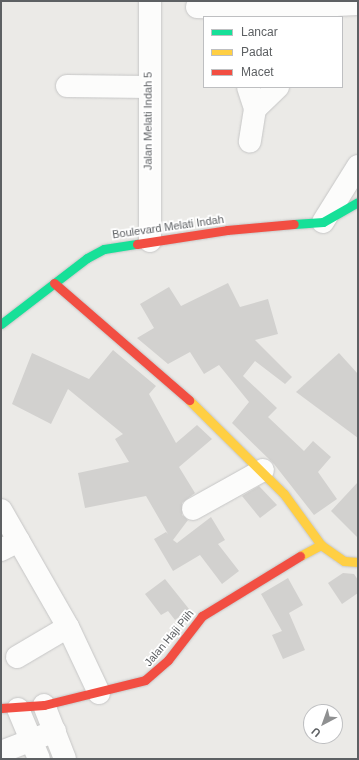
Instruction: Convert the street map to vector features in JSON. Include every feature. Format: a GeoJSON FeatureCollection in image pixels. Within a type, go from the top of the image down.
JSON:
{"type":"FeatureCollection","features":[{"type":"Feature","properties":{"kind":"street","name":"Jalan Melati Indah 5"},"geometry":{"type":"LineString","coordinates":[[150,1],[148,87],[150,241]]}},
{"type":"Feature","properties":{"kind":"street"},"geometry":{"type":"LineString","coordinates":[[197,7],[250,13],[329,11],[358,4]]}},
{"type":"Feature","properties":{"kind":"street"},"geometry":{"type":"LineString","coordinates":[[67,86],[148,87]]}},
{"type":"Feature","properties":{"kind":"street"},"geometry":{"type":"LineString","coordinates":[[248,88],[255,109],[250,142]]}},
{"type":"Feature","properties":{"kind":"street"},"geometry":{"type":"LineString","coordinates":[[255,109],[277,88]]}},
{"type":"Feature","properties":{"kind":"street"},"geometry":{"type":"LineString","coordinates":[[323,222],[339,192],[358,166]]}},
{"type":"Feature","properties":{"kind":"street","name":"Boulevard Melati Indah"},"geometry":{"type":"LineString","coordinates":[[1,324],[96,252],[150,241],[227,230],[323,222],[358,202]]}},
{"type":"Feature","properties":{"kind":"street"},"geometry":{"type":"LineString","coordinates":[[54,283],[164,377],[262,470],[284,494],[321,545],[344,561],[358,562]]}},
{"type":"Feature","properties":{"kind":"street"},"geometry":{"type":"LineString","coordinates":[[193,509],[262,470]]}},
{"type":"Feature","properties":{"kind":"street"},"geometry":{"type":"LineString","coordinates":[[1,510],[10,545],[68,627],[99,693]]}},
{"type":"Feature","properties":{"kind":"street","name":"Jalan Haji Piih"},"geometry":{"type":"LineString","coordinates":[[10,709],[44,705],[99,693],[150,678],[202,616],[296,556],[321,545]]}},
{"type":"Feature","properties":{"kind":"street"},"geometry":{"type":"LineString","coordinates":[[17,657],[68,627]]}},
{"type":"Feature","properties":{"kind":"street"},"geometry":{"type":"LineString","coordinates":[[44,705],[65,759]]}},
{"type":"Feature","properties":{"kind":"street"},"geometry":{"type":"LineString","coordinates":[[10,709],[32,739],[39,759]]}},
{"type":"Feature","properties":{"kind":"street"},"geometry":{"type":"LineString","coordinates":[[1,752],[55,731]]}},
{"type":"Feature","properties":{"kind":"building"},"geometry":{"type":"Polygon","coordinates":[[[228,283],[240,307],[268,299],[278,334],[255,340],[292,377],[285,384],[255,361],[243,376],[277,408],[268,417],[304,451],[313,441],[331,457],[318,472],[337,499],[314,515],[274,464],[232,423],[249,402],[219,365],[204,374],[190,352],[168,364],[137,338],[154,328],[140,304],[169,287],[181,306],[228,283]]]}},
{"type":"Feature","properties":{"kind":"building"},"geometry":{"type":"Polygon","coordinates":[[[113,350],[156,386],[149,394],[176,443],[197,425],[212,439],[179,467],[195,493],[182,503],[182,515],[188,520],[173,540],[177,543],[211,517],[225,540],[218,544],[239,571],[222,584],[200,555],[173,571],[154,539],[166,532],[168,534],[146,496],[85,508],[78,473],[129,462],[115,439],[123,434],[68,389],[51,424],[12,404],[32,353],[89,379],[113,350]]]}},
{"type":"Feature","properties":{"kind":"building"},"geometry":{"type":"Polygon","coordinates":[[[339,353],[358,374],[358,438],[296,392],[339,353]]]}},
{"type":"Feature","properties":{"kind":"building"},"geometry":{"type":"Polygon","coordinates":[[[358,482],[358,538],[331,511],[358,482]]]}},
{"type":"Feature","properties":{"kind":"building"},"geometry":{"type":"Polygon","coordinates":[[[259,486],[277,505],[260,518],[242,496],[259,486]]]}},
{"type":"Feature","properties":{"kind":"building"},"geometry":{"type":"Polygon","coordinates":[[[343,573],[354,574],[358,580],[358,593],[342,604],[328,583],[343,573]]]}},
{"type":"Feature","properties":{"kind":"building"},"geometry":{"type":"Polygon","coordinates":[[[288,578],[303,605],[289,613],[305,650],[283,659],[272,635],[282,631],[261,594],[288,578]]]}},
{"type":"Feature","properties":{"kind":"building"},"geometry":{"type":"Polygon","coordinates":[[[165,579],[189,609],[175,620],[168,611],[161,615],[145,594],[165,579]]]}},
{"type":"Feature","properties":{"kind":"traffic: fast"},"geometry":{"type":"LineString","coordinates":[[294,224],[323,222],[358,202]]}},
{"type":"Feature","properties":{"kind":"traffic: fast"},"geometry":{"type":"LineString","coordinates":[[1,324],[87,258],[104,249],[137,244]]}},
{"type":"Feature","properties":{"kind":"traffic: slow"},"geometry":{"type":"LineString","coordinates":[[189,400],[284,494],[321,545]]}},
{"type":"Feature","properties":{"kind":"traffic: slow"},"geometry":{"type":"LineString","coordinates":[[300,556],[321,545],[344,561],[358,562]]}},
{"type":"Feature","properties":{"kind":"traffic: jam"},"geometry":{"type":"LineString","coordinates":[[137,244],[227,230],[294,224]]}},
{"type":"Feature","properties":{"kind":"traffic: jam"},"geometry":{"type":"LineString","coordinates":[[54,283],[189,400]]}},
{"type":"Feature","properties":{"kind":"traffic: jam"},"geometry":{"type":"LineString","coordinates":[[1,708],[44,705],[145,680],[168,660],[202,616],[300,556]]}}]}
